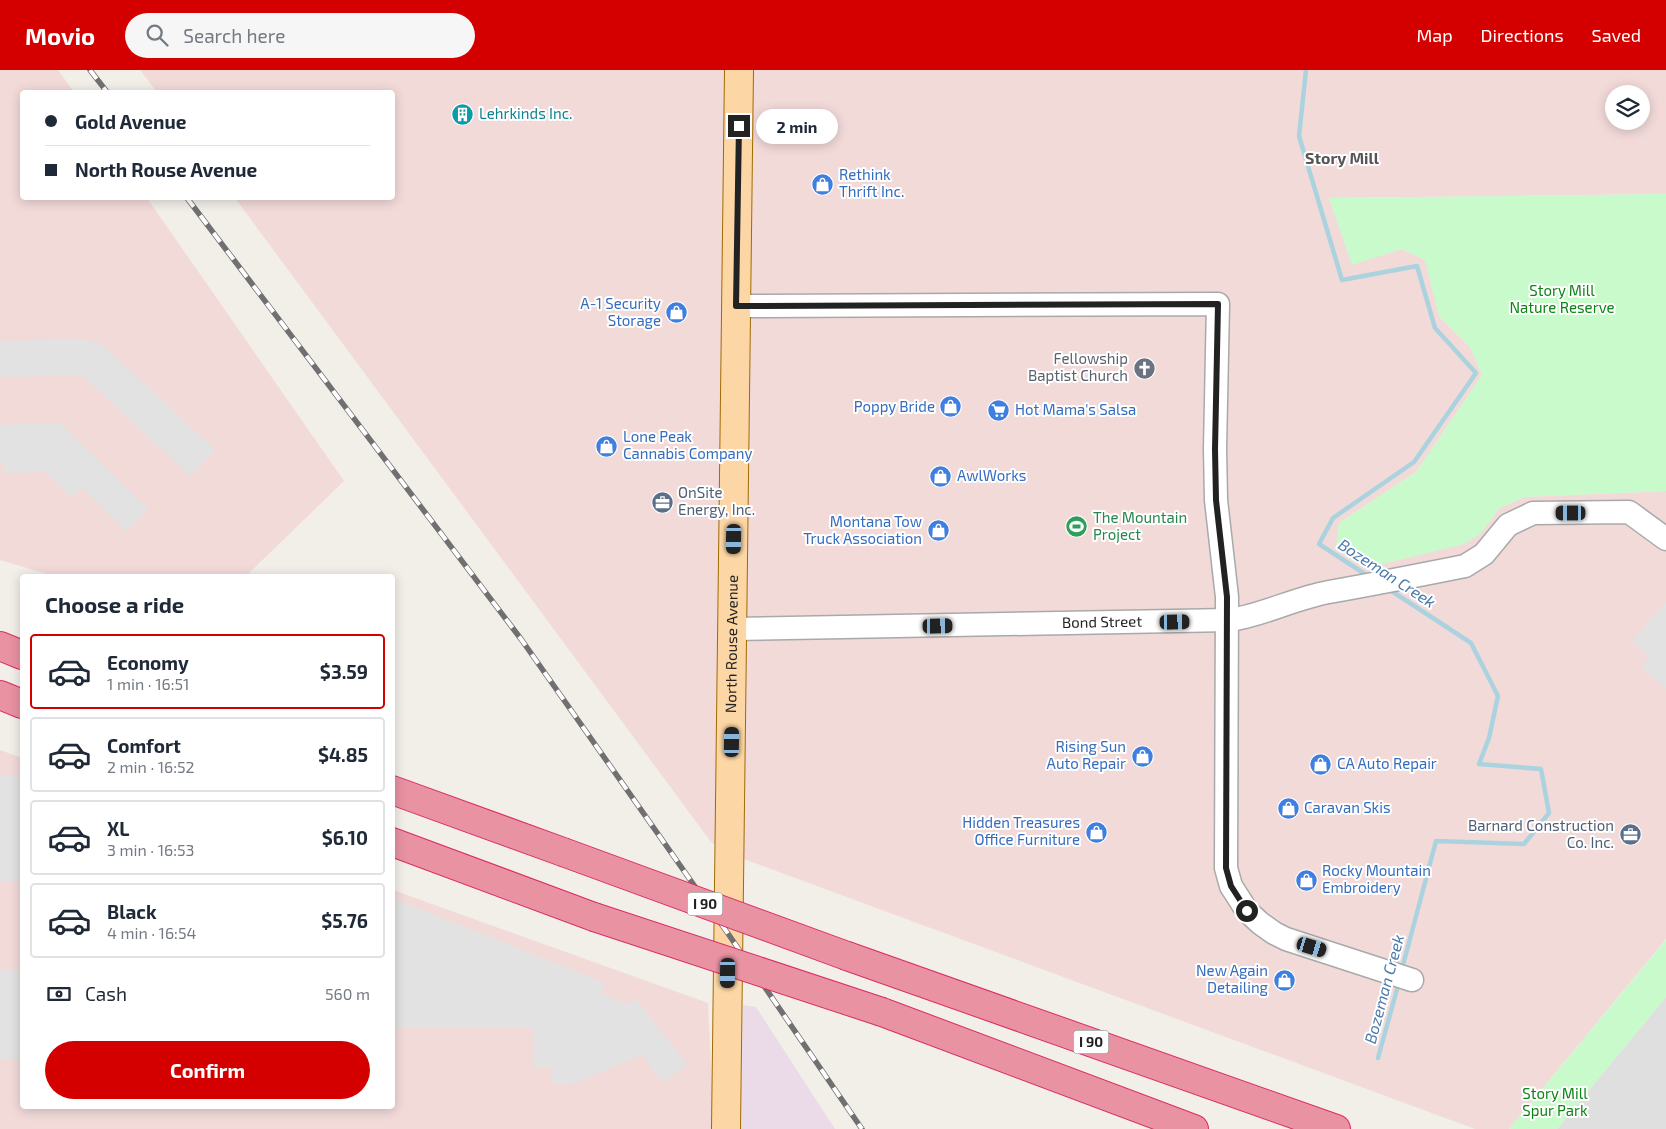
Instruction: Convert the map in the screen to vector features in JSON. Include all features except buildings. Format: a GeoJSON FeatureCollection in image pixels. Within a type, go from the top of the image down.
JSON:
{"type":"FeatureCollection","features":[{"type":"Feature","properties":{"kind":"highway"},"geometry":{"type":"LineString","coordinates":[[0,646],[20,654]]}},
{"type":"Feature","properties":{"kind":"highway"},"geometry":{"type":"LineString","coordinates":[[0,695],[20,703]]}},
{"type":"Feature","properties":{"kind":"highway","name":"I 90"},"geometry":{"type":"LineString","coordinates":[[395,791],[847,956],[1336,1129]]}},
{"type":"Feature","properties":{"kind":"highway"},"geometry":{"type":"LineString","coordinates":[[395,843],[594,917],[882,1012],[1194,1129]]}},
{"type":"Feature","properties":{"kind":"main road","name":"North Rouse Avenue"},"geometry":{"type":"LineString","coordinates":[[726,1129],[740,70]]}},
{"type":"Feature","properties":{"kind":"street"},"geometry":{"type":"LineString","coordinates":[[736,306],[1218,304],[1215,449],[1216,500],[1227,597],[1226,868],[1231,886],[1247,911],[1274,933],[1286,939],[1412,980]]}},
{"type":"Feature","properties":{"kind":"street","name":"Bond Street"},"geometry":{"type":"LineString","coordinates":[[733,629],[1227,620],[1248,617],[1330,592],[1469,563],[1484,554],[1508,525],[1533,513],[1629,512],[1666,538]]}},
{"type":"Feature","properties":{"kind":"shaded area"},"geometry":{"type":"Polygon","coordinates":[[[0,70],[58,70],[73,90],[20,90],[20,200],[148,200],[344,481],[248,574],[47,574],[0,560],[0,70]]]}},
{"type":"Feature","properties":{"kind":"shaded area"},"geometry":{"type":"Polygon","coordinates":[[[140,70],[1666,70],[1666,194],[1329,198],[1352,264],[1402,249],[1425,260],[1439,316],[1470,347],[1482,375],[1416,472],[1339,523],[1480,534],[1500,508],[1524,497],[1666,491],[1666,939],[1509,1129],[1475,1129],[730,854],[711,842],[236,200],[395,200],[395,90],[155,90],[140,70]]]}},
{"type":"Feature","properties":{"kind":"shaded area"},"geometry":{"type":"Polygon","coordinates":[[[81,339],[102,344],[215,450],[190,476],[82,375],[0,377],[0,341],[81,339]]]}},
{"type":"Feature","properties":{"kind":"shaded area"},"geometry":{"type":"Polygon","coordinates":[[[60,423],[149,509],[127,532],[82,488],[72,498],[46,472],[3,473],[3,464],[0,464],[0,425],[60,423]]]}},
{"type":"Feature","properties":{"kind":"shaded area"},"geometry":{"type":"Polygon","coordinates":[[[1666,602],[1666,689],[1641,667],[1649,657],[1632,641],[1666,602]]]}},
{"type":"Feature","properties":{"kind":"shaded area"},"geometry":{"type":"Polygon","coordinates":[[[0,750],[20,757],[20,1109],[395,1109],[395,891],[708,1003],[714,1129],[0,1129],[0,750]]]}},
{"type":"Feature","properties":{"kind":"shaded area"},"geometry":{"type":"Polygon","coordinates":[[[0,775],[20,775],[20,882],[0,882],[0,775]]]}},
{"type":"Feature","properties":{"kind":"shaded area"},"geometry":{"type":"Polygon","coordinates":[[[395,899],[605,983],[601,994],[628,1005],[636,999],[687,1064],[663,1083],[642,1055],[573,1084],[552,1084],[552,1068],[534,1068],[534,1028],[395,1028],[395,899]]]}},
{"type":"Feature","properties":{"kind":"shaded area"},"geometry":{"type":"Polygon","coordinates":[[[0,970],[20,970],[20,1059],[0,1059],[0,970]]]}},
{"type":"Feature","properties":{"kind":"shaded area"},"geometry":{"type":"Polygon","coordinates":[[[1666,997],[1666,1129],[1557,1129],[1666,997]]]}},
{"type":"Feature","properties":{"kind":"shaded area"},"geometry":{"type":"Polygon","coordinates":[[[743,1005],[756,1007],[835,1129],[740,1129],[743,1005]]]}},
{"type":"Feature","properties":{"kind":"green space","name":"Story Mill Nature Reserve"},"geometry":{"type":"Polygon","coordinates":[[[1666,194],[1666,491],[1524,497],[1500,508],[1480,534],[1464,544],[1370,567],[1336,546],[1339,523],[1416,472],[1482,375],[1470,347],[1439,316],[1425,260],[1402,249],[1352,265],[1329,198],[1666,194]]]}},
{"type":"Feature","properties":{"kind":"green space","name":"Story Mill Spur Park"},"geometry":{"type":"Polygon","coordinates":[[[1666,940],[1666,997],[1557,1129],[1509,1129],[1666,940]]]}},
{"type":"Feature","properties":{"kind":"waterway","name":"Bozeman Creek"},"geometry":{"type":"LineString","coordinates":[[1306,70],[1299,136],[1342,280],[1417,266],[1435,328],[1476,373],[1414,462],[1333,518],[1319,544],[1368,576]]}},
{"type":"Feature","properties":{"kind":"waterway","name":"Bozeman Creek"},"geometry":{"type":"LineString","coordinates":[[1387,588],[1471,643],[1498,696],[1489,738],[1479,764],[1541,769],[1549,813],[1524,844],[1436,841],[1402,969]]}},
{"type":"Feature","properties":{"kind":"waterway","name":"Bozeman Creek"},"geometry":{"type":"LineString","coordinates":[[1378,1058],[1399,982]]}},
{"type":"Feature","properties":{"kind":"railway"},"geometry":{"type":"LineString","coordinates":[[90,70],[105,90]]}},
{"type":"Feature","properties":{"kind":"railway"},"geometry":{"type":"LineString","coordinates":[[189,200],[521,639],[729,935],[862,1129]]}},
{"type":"Feature","properties":{"kind":"place","name":"Lehrkinds Inc."},"geometry":{"type":"Point","coordinates":[463,114]}},
{"type":"Feature","properties":{"kind":"place","name":"Rethink Thrift Inc."},"geometry":{"type":"Point","coordinates":[823,184]}},
{"type":"Feature","properties":{"kind":"place","name":"A-1 Security Storage"},"geometry":{"type":"Point","coordinates":[677,313]}},
{"type":"Feature","properties":{"kind":"place","name":"Fellowship Baptist Church"},"geometry":{"type":"Point","coordinates":[1144,368]}},
{"type":"Feature","properties":{"kind":"place","name":"Poppy Bride"},"geometry":{"type":"Point","coordinates":[951,407]}},
{"type":"Feature","properties":{"kind":"place","name":"Hot Mama's Salsa"},"geometry":{"type":"Point","coordinates":[999,410]}},
{"type":"Feature","properties":{"kind":"place","name":"Lone Peak Cannabis Company"},"geometry":{"type":"Point","coordinates":[607,446]}},
{"type":"Feature","properties":{"kind":"place","name":"AwlWorks"},"geometry":{"type":"Point","coordinates":[941,476]}},
{"type":"Feature","properties":{"kind":"place","name":"OnSite Energy, Inc."},"geometry":{"type":"Point","coordinates":[662,502]}},
{"type":"Feature","properties":{"kind":"place","name":"The Mountain Project"},"geometry":{"type":"Point","coordinates":[1077,527]}},
{"type":"Feature","properties":{"kind":"place","name":"Montana Tow Truck Association"},"geometry":{"type":"Point","coordinates":[938,531]}},
{"type":"Feature","properties":{"kind":"place","name":"Rising Sun Auto Repair"},"geometry":{"type":"Point","coordinates":[1142,756]}},
{"type":"Feature","properties":{"kind":"place","name":"CA Auto Repair"},"geometry":{"type":"Point","coordinates":[1321,764]}},
{"type":"Feature","properties":{"kind":"place","name":"Caravan Skis"},"geometry":{"type":"Point","coordinates":[1288,808]}},
{"type":"Feature","properties":{"kind":"place","name":"Hidden Treasures Office Furniture"},"geometry":{"type":"Point","coordinates":[1096,832]}},
{"type":"Feature","properties":{"kind":"place","name":"Barnard Construction Co. Inc."},"geometry":{"type":"Point","coordinates":[1630,835]}},
{"type":"Feature","properties":{"kind":"place","name":"Rocky Mountain Embroidery"},"geometry":{"type":"Point","coordinates":[1306,880]}},
{"type":"Feature","properties":{"kind":"place","name":"New Again Detailing"},"geometry":{"type":"Point","coordinates":[1284,980]}},
{"type":"Feature","properties":{"kind":"district","name":"Story Mill"},"geometry":{"type":"Point","coordinates":[1342,158]}},
{"type":"Feature","properties":{"kind":"route"},"geometry":{"type":"LineString","coordinates":[[739,126],[736,306],[1218,304],[1215,449],[1216,500],[1227,597],[1226,868],[1234,893],[1247,911]]}}]}
